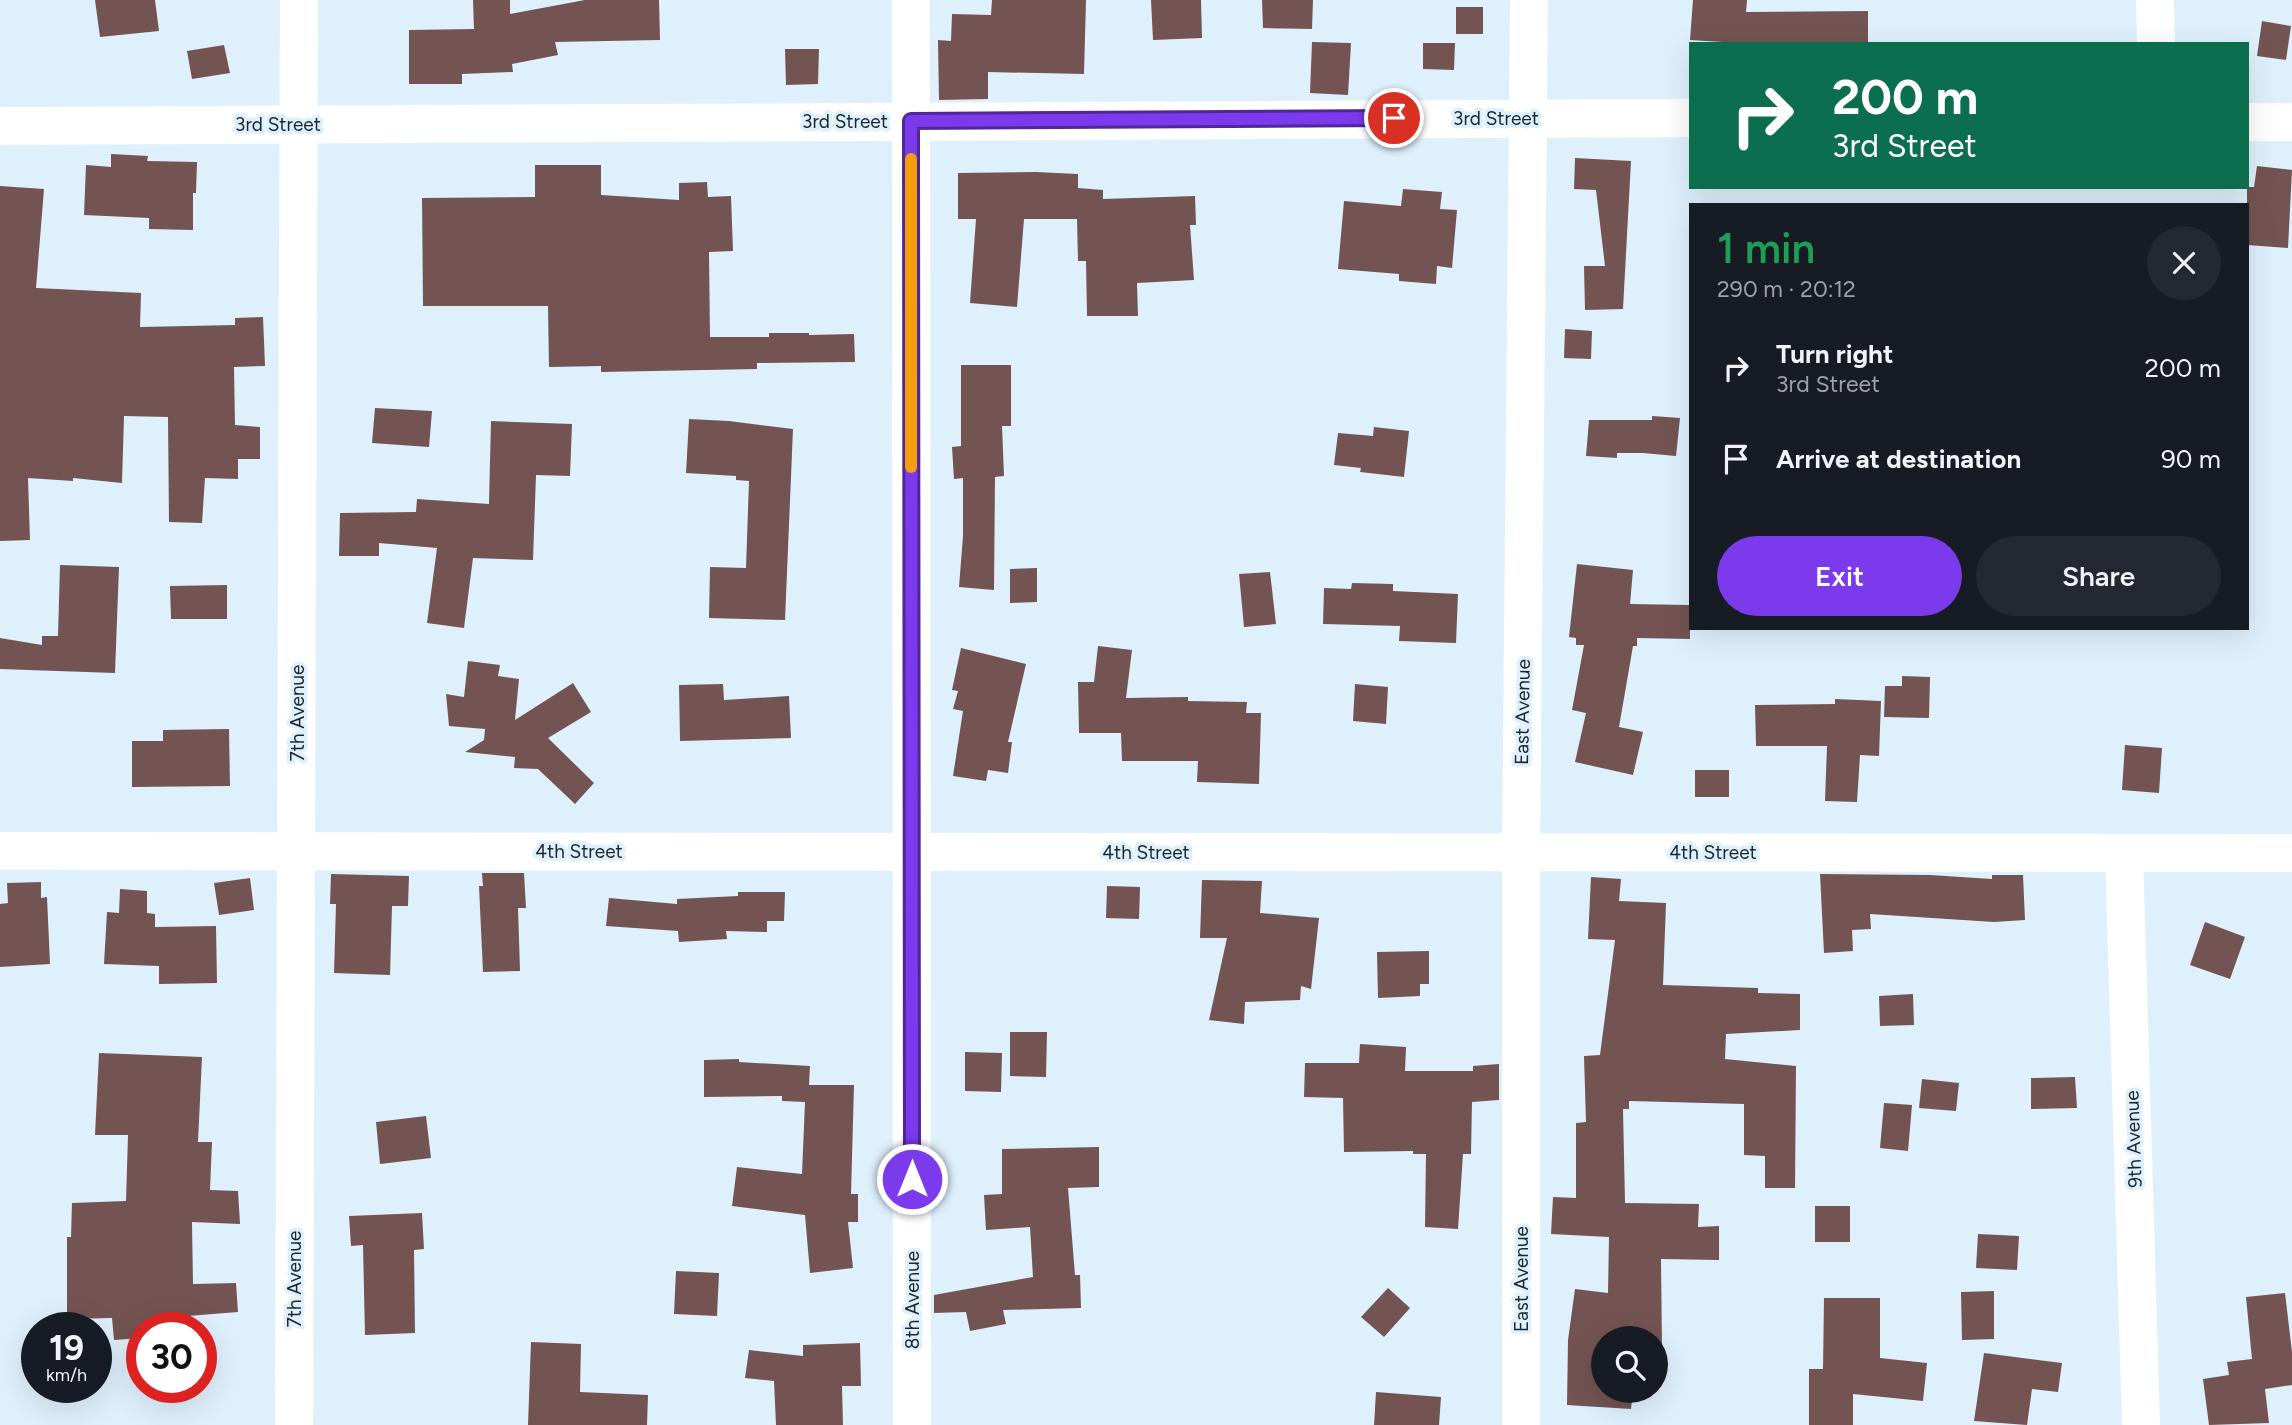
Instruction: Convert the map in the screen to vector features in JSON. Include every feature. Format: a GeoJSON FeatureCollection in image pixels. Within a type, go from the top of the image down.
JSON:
{"type":"FeatureCollection","features":[{"type":"Feature","properties":{"kind":"street","name":"7th Avenue"},"geometry":{"type":"LineString","coordinates":[[294,1425],[299,0]]}},
{"type":"Feature","properties":{"kind":"street","name":"8th Avenue"},"geometry":{"type":"LineString","coordinates":[[911,0],[912,1425]]}},
{"type":"Feature","properties":{"kind":"street","name":"East Avenue"},"geometry":{"type":"LineString","coordinates":[[1521,1425],[1521,852],[1529,0]]}},
{"type":"Feature","properties":{"kind":"street"},"geometry":{"type":"LineString","coordinates":[[2155,0],[2156,42]]}},
{"type":"Feature","properties":{"kind":"street","name":"3rd Street"},"geometry":{"type":"LineString","coordinates":[[0,126],[1689,118]]}},
{"type":"Feature","properties":{"kind":"street"},"geometry":{"type":"LineString","coordinates":[[2249,122],[2292,122]]}},
{"type":"Feature","properties":{"kind":"street","name":"4th Street"},"geometry":{"type":"LineString","coordinates":[[0,851],[2292,853]]}},
{"type":"Feature","properties":{"kind":"street","name":"9th Avenue"},"geometry":{"type":"LineString","coordinates":[[2124,853],[2141,1425]]}},
{"type":"Feature","properties":{"kind":"building"},"geometry":{"type":"Polygon","coordinates":[[[95,0],[155,0],[159,31],[100,37],[95,0]]]}},
{"type":"Feature","properties":{"kind":"building"},"geometry":{"type":"Polygon","coordinates":[[[473,0],[510,0],[510,14],[585,0],[659,0],[660,40],[555,42],[558,55],[512,64],[513,72],[462,74],[462,84],[409,84],[409,30],[474,29],[473,0]]]}},
{"type":"Feature","properties":{"kind":"building"},"geometry":{"type":"Polygon","coordinates":[[[992,0],[1086,0],[1084,74],[988,72],[988,99],[939,100],[938,40],[951,41],[952,14],[991,15],[992,0]]]}},
{"type":"Feature","properties":{"kind":"building"},"geometry":{"type":"Polygon","coordinates":[[[1151,0],[1201,0],[1202,38],[1153,40],[1151,0]]]}},
{"type":"Feature","properties":{"kind":"building"},"geometry":{"type":"Polygon","coordinates":[[[1262,0],[1313,0],[1312,29],[1263,28],[1262,0]]]}},
{"type":"Feature","properties":{"kind":"building"},"geometry":{"type":"Polygon","coordinates":[[[1693,0],[1747,0],[1746,12],[1868,11],[1868,42],[1690,40],[1693,0]]]}},
{"type":"Feature","properties":{"kind":"building"},"geometry":{"type":"Polygon","coordinates":[[[1456,7],[1483,7],[1483,34],[1456,34],[1456,7]]]}},
{"type":"Feature","properties":{"kind":"building"},"geometry":{"type":"Polygon","coordinates":[[[2262,21],[2291,26],[2286,60],[2257,56],[2262,21]]]}},
{"type":"Feature","properties":{"kind":"building"},"geometry":{"type":"Polygon","coordinates":[[[1312,42],[1351,43],[1348,95],[1310,93],[1312,42]]]}},
{"type":"Feature","properties":{"kind":"building"},"geometry":{"type":"Polygon","coordinates":[[[1423,43],[1455,43],[1454,70],[1423,69],[1423,43]]]}},
{"type":"Feature","properties":{"kind":"building"},"geometry":{"type":"Polygon","coordinates":[[[224,45],[230,73],[192,79],[187,51],[224,45]]]}},
{"type":"Feature","properties":{"kind":"building"},"geometry":{"type":"Polygon","coordinates":[[[785,49],[819,49],[818,84],[786,85],[785,49]]]}},
{"type":"Feature","properties":{"kind":"building"},"geometry":{"type":"Polygon","coordinates":[[[111,154],[148,156],[147,161],[197,162],[196,193],[193,193],[193,230],[149,229],[149,218],[84,215],[86,165],[111,167],[111,154]]]}},
{"type":"Feature","properties":{"kind":"building"},"geometry":{"type":"Polygon","coordinates":[[[1575,158],[1631,161],[1623,309],[1585,310],[1584,266],[1605,266],[1596,190],[1574,189],[1575,158]]]}},
{"type":"Feature","properties":{"kind":"building"},"geometry":{"type":"Polygon","coordinates":[[[535,165],[601,165],[601,195],[679,200],[679,183],[707,182],[708,197],[731,196],[733,251],[709,252],[710,337],[769,337],[769,333],[854,334],[855,362],[757,363],[757,369],[601,372],[601,366],[549,367],[548,306],[423,306],[422,198],[535,197],[535,165]]]}},
{"type":"Feature","properties":{"kind":"building"},"geometry":{"type":"Polygon","coordinates":[[[2257,166],[2292,170],[2288,248],[2249,245],[2247,189],[2254,187],[2257,166]]]}},
{"type":"Feature","properties":{"kind":"building"},"geometry":{"type":"Polygon","coordinates":[[[958,173],[1078,174],[1078,188],[1103,190],[1103,199],[1195,196],[1196,225],[1190,225],[1194,280],[1137,283],[1138,316],[1087,316],[1086,261],[1078,261],[1077,219],[1024,219],[1017,307],[970,303],[976,219],[958,219],[958,173]]]}},
{"type":"Feature","properties":{"kind":"building"},"geometry":{"type":"Polygon","coordinates":[[[0,186],[44,189],[36,288],[141,293],[140,327],[235,325],[235,318],[263,317],[265,366],[234,367],[235,425],[260,427],[260,459],[238,459],[238,479],[205,478],[202,523],[169,522],[168,417],[124,416],[122,483],[73,478],[73,481],[28,478],[30,540],[0,541],[0,186]]]}},
{"type":"Feature","properties":{"kind":"building"},"geometry":{"type":"Polygon","coordinates":[[[1403,189],[1442,192],[1440,209],[1457,210],[1452,268],[1437,266],[1436,284],[1399,281],[1399,274],[1338,269],[1344,201],[1401,206],[1403,189]]]}},
{"type":"Feature","properties":{"kind":"building"},"geometry":{"type":"Polygon","coordinates":[[[1565,329],[1592,331],[1591,359],[1564,358],[1565,329]]]}},
{"type":"Feature","properties":{"kind":"building"},"geometry":{"type":"Polygon","coordinates":[[[961,365],[1011,365],[1011,426],[1002,426],[1004,476],[995,477],[994,590],[959,587],[963,536],[963,478],[954,479],[952,447],[961,446],[961,365]]]}},
{"type":"Feature","properties":{"kind":"building"},"geometry":{"type":"Polygon","coordinates":[[[375,408],[432,411],[429,447],[372,443],[375,408]]]}},
{"type":"Feature","properties":{"kind":"building"},"geometry":{"type":"Polygon","coordinates":[[[1652,416],[1680,418],[1676,456],[1617,453],[1617,458],[1586,456],[1589,420],[1652,420],[1652,416]]]}},
{"type":"Feature","properties":{"kind":"building"},"geometry":{"type":"Polygon","coordinates":[[[689,419],[793,429],[785,620],[709,618],[710,567],[746,568],[749,481],[736,480],[736,476],[686,473],[689,419]]]}},
{"type":"Feature","properties":{"kind":"building"},"geometry":{"type":"Polygon","coordinates":[[[491,421],[572,424],[570,476],[536,475],[533,560],[473,558],[464,628],[427,623],[437,548],[379,543],[379,556],[339,556],[340,513],[416,512],[417,499],[489,504],[491,421]]]}},
{"type":"Feature","properties":{"kind":"building"},"geometry":{"type":"Polygon","coordinates":[[[1374,427],[1409,431],[1404,477],[1360,472],[1361,468],[1334,465],[1338,433],[1373,436],[1374,427]]]}},
{"type":"Feature","properties":{"kind":"building"},"geometry":{"type":"Polygon","coordinates":[[[1577,564],[1633,570],[1630,604],[1689,605],[1690,639],[1637,638],[1637,646],[1633,646],[1619,727],[1643,732],[1633,775],[1575,762],[1586,713],[1572,710],[1584,645],[1576,645],[1576,638],[1569,637],[1577,564]]]}},
{"type":"Feature","properties":{"kind":"building"},"geometry":{"type":"Polygon","coordinates":[[[60,565],[119,567],[115,673],[0,669],[0,638],[42,645],[42,636],[58,636],[60,565]]]}},
{"type":"Feature","properties":{"kind":"building"},"geometry":{"type":"Polygon","coordinates":[[[1037,568],[1037,602],[1010,603],[1010,569],[1037,568]]]}},
{"type":"Feature","properties":{"kind":"building"},"geometry":{"type":"Polygon","coordinates":[[[1270,572],[1276,624],[1244,627],[1239,574],[1270,572]]]}},
{"type":"Feature","properties":{"kind":"building"},"geometry":{"type":"Polygon","coordinates":[[[1352,583],[1393,584],[1393,591],[1458,594],[1456,643],[1399,641],[1400,626],[1323,624],[1324,588],[1351,589],[1352,583]]]}},
{"type":"Feature","properties":{"kind":"building"},"geometry":{"type":"Polygon","coordinates":[[[227,585],[227,619],[171,619],[170,586],[227,585]]]}},
{"type":"Feature","properties":{"kind":"building"},"geometry":{"type":"Polygon","coordinates":[[[1098,646],[1132,650],[1126,698],[1188,697],[1188,701],[1247,702],[1246,713],[1261,713],[1259,784],[1197,782],[1198,761],[1122,761],[1121,733],[1079,733],[1078,682],[1094,682],[1098,646]]]}},
{"type":"Feature","properties":{"kind":"building"},"geometry":{"type":"Polygon","coordinates":[[[961,648],[1026,664],[1008,742],[1012,742],[1008,773],[988,770],[986,781],[953,776],[963,711],[953,709],[958,691],[952,690],[961,648]]]}},
{"type":"Feature","properties":{"kind":"building"},"geometry":{"type":"Polygon","coordinates":[[[468,661],[500,665],[498,676],[519,679],[515,720],[573,683],[591,712],[548,738],[594,783],[575,804],[538,769],[514,768],[515,757],[465,752],[484,740],[485,729],[449,726],[446,694],[464,697],[468,661]]]}},
{"type":"Feature","properties":{"kind":"building"},"geometry":{"type":"Polygon","coordinates":[[[1902,676],[1930,677],[1929,718],[1884,717],[1885,686],[1902,686],[1902,676]]]}},
{"type":"Feature","properties":{"kind":"building"},"geometry":{"type":"Polygon","coordinates":[[[723,684],[724,700],[789,696],[791,738],[680,741],[679,685],[723,684]]]}},
{"type":"Feature","properties":{"kind":"building"},"geometry":{"type":"Polygon","coordinates":[[[1355,684],[1388,687],[1386,724],[1353,721],[1355,684]]]}},
{"type":"Feature","properties":{"kind":"building"},"geometry":{"type":"Polygon","coordinates":[[[1835,699],[1881,701],[1879,756],[1860,755],[1857,802],[1825,801],[1827,746],[1756,746],[1755,705],[1835,704],[1835,699]]]}},
{"type":"Feature","properties":{"kind":"building"},"geometry":{"type":"Polygon","coordinates":[[[229,729],[230,786],[132,787],[132,741],[163,741],[163,730],[229,729]]]}},
{"type":"Feature","properties":{"kind":"building"},"geometry":{"type":"Polygon","coordinates":[[[2125,745],[2162,748],[2159,793],[2122,790],[2125,745]]]}},
{"type":"Feature","properties":{"kind":"building"},"geometry":{"type":"Polygon","coordinates":[[[1695,770],[1729,770],[1729,797],[1695,797],[1695,770]]]}},
{"type":"Feature","properties":{"kind":"building"},"geometry":{"type":"Polygon","coordinates":[[[482,873],[524,873],[526,908],[518,908],[520,971],[483,972],[479,886],[483,886],[482,873]]]}},
{"type":"Feature","properties":{"kind":"building"},"geometry":{"type":"Polygon","coordinates":[[[331,874],[409,876],[408,906],[392,906],[390,975],[334,973],[336,904],[330,904],[331,874]]]}},
{"type":"Feature","properties":{"kind":"building"},"geometry":{"type":"Polygon","coordinates":[[[1820,874],[1930,875],[1992,879],[1992,875],[2023,875],[2025,920],[1994,922],[1870,914],[1871,929],[1852,930],[1853,951],[1824,953],[1820,874]]]}},
{"type":"Feature","properties":{"kind":"building"},"geometry":{"type":"Polygon","coordinates":[[[1591,877],[1621,879],[1619,901],[1666,903],[1663,985],[1758,988],[1758,993],[1800,994],[1800,1030],[1726,1034],[1725,1059],[1796,1066],[1795,1188],[1765,1188],[1765,1156],[1744,1155],[1744,1104],[1629,1101],[1629,1109],[1623,1109],[1625,1203],[1699,1204],[1698,1227],[1719,1226],[1719,1260],[1661,1259],[1662,1326],[1591,1326],[1591,1403],[1632,1403],[1631,1409],[1567,1405],[1568,1340],[1575,1289],[1608,1293],[1609,1237],[1551,1234],[1553,1197],[1576,1198],[1576,1123],[1586,1122],[1584,1056],[1600,1055],[1615,940],[1588,939],[1591,877]]]}},
{"type":"Feature","properties":{"kind":"building"},"geometry":{"type":"Polygon","coordinates":[[[250,878],[254,910],[219,915],[214,883],[250,878]]]}},
{"type":"Feature","properties":{"kind":"building"},"geometry":{"type":"Polygon","coordinates":[[[1202,880],[1262,881],[1260,913],[1319,918],[1311,989],[1301,986],[1300,1000],[1245,1002],[1244,1024],[1209,1020],[1227,938],[1200,938],[1202,880]]]}},
{"type":"Feature","properties":{"kind":"building"},"geometry":{"type":"Polygon","coordinates":[[[41,882],[41,898],[47,897],[50,964],[0,967],[0,904],[8,903],[7,883],[41,882]]]}},
{"type":"Feature","properties":{"kind":"building"},"geometry":{"type":"Polygon","coordinates":[[[1107,886],[1140,887],[1139,919],[1106,918],[1107,886]]]}},
{"type":"Feature","properties":{"kind":"building"},"geometry":{"type":"Polygon","coordinates":[[[120,889],[147,891],[147,913],[155,914],[155,927],[216,926],[217,983],[159,984],[159,966],[104,964],[107,912],[119,913],[120,889]]]}},
{"type":"Feature","properties":{"kind":"building"},"geometry":{"type":"Polygon","coordinates":[[[738,892],[785,892],[784,921],[767,921],[767,932],[726,931],[727,939],[679,942],[678,931],[606,926],[609,898],[677,904],[677,899],[738,896],[738,892]]]}},
{"type":"Feature","properties":{"kind":"building"},"geometry":{"type":"Polygon","coordinates":[[[2205,922],[2245,937],[2230,979],[2190,965],[2205,922]]]}},
{"type":"Feature","properties":{"kind":"building"},"geometry":{"type":"Polygon","coordinates":[[[1429,951],[1429,984],[1420,984],[1420,996],[1378,998],[1377,952],[1429,951]]]}},
{"type":"Feature","properties":{"kind":"building"},"geometry":{"type":"Polygon","coordinates":[[[1913,994],[1914,1025],[1880,1026],[1879,996],[1913,994]]]}},
{"type":"Feature","properties":{"kind":"building"},"geometry":{"type":"Polygon","coordinates":[[[1010,1032],[1047,1032],[1046,1077],[1010,1076],[1010,1032]]]}},
{"type":"Feature","properties":{"kind":"building"},"geometry":{"type":"Polygon","coordinates":[[[1360,1044],[1406,1047],[1405,1071],[1473,1071],[1473,1066],[1499,1064],[1499,1100],[1472,1102],[1471,1154],[1463,1154],[1458,1229],[1425,1227],[1426,1154],[1413,1154],[1413,1151],[1344,1152],[1343,1098],[1304,1097],[1305,1063],[1359,1063],[1360,1044]]]}},
{"type":"Feature","properties":{"kind":"building"},"geometry":{"type":"Polygon","coordinates":[[[965,1052],[1002,1053],[1001,1092],[965,1091],[965,1052]]]}},
{"type":"Feature","properties":{"kind":"building"},"geometry":{"type":"Polygon","coordinates":[[[99,1053],[202,1057],[198,1142],[212,1142],[210,1190],[238,1191],[240,1224],[192,1222],[193,1284],[236,1283],[238,1312],[126,1312],[126,1339],[114,1340],[112,1312],[67,1312],[67,1237],[71,1237],[72,1203],[126,1201],[128,1135],[95,1135],[99,1053]]]}},
{"type":"Feature","properties":{"kind":"building"},"geometry":{"type":"Polygon","coordinates":[[[739,1059],[739,1062],[810,1066],[809,1085],[854,1085],[851,1194],[858,1194],[858,1222],[848,1222],[853,1268],[810,1273],[805,1215],[732,1206],[737,1167],[802,1174],[805,1102],[782,1101],[782,1096],[704,1097],[704,1060],[739,1059]]]}},
{"type":"Feature","properties":{"kind":"building"},"geometry":{"type":"Polygon","coordinates":[[[2075,1077],[2077,1108],[2031,1109],[2031,1078],[2075,1077]]]}},
{"type":"Feature","properties":{"kind":"building"},"geometry":{"type":"Polygon","coordinates":[[[1922,1079],[1959,1083],[1956,1111],[1919,1108],[1922,1079]]]}},
{"type":"Feature","properties":{"kind":"building"},"geometry":{"type":"Polygon","coordinates":[[[1884,1103],[1912,1105],[1908,1151],[1880,1148],[1884,1103]]]}},
{"type":"Feature","properties":{"kind":"building"},"geometry":{"type":"Polygon","coordinates":[[[426,1116],[431,1158],[380,1164],[376,1122],[426,1116]]]}},
{"type":"Feature","properties":{"kind":"building"},"geometry":{"type":"Polygon","coordinates":[[[1099,1147],[1099,1187],[1068,1188],[1075,1275],[1080,1275],[1081,1308],[1003,1310],[1006,1324],[970,1331],[966,1312],[934,1313],[934,1295],[1033,1277],[1030,1227],[986,1230],[984,1195],[1002,1194],[1002,1149],[1099,1147]]]}},
{"type":"Feature","properties":{"kind":"building"},"geometry":{"type":"Polygon","coordinates":[[[1815,1206],[1850,1206],[1850,1242],[1815,1242],[1815,1206]]]}},
{"type":"Feature","properties":{"kind":"building"},"geometry":{"type":"Polygon","coordinates":[[[422,1213],[424,1249],[414,1250],[415,1333],[365,1335],[363,1245],[351,1246],[349,1216],[422,1213]]]}},
{"type":"Feature","properties":{"kind":"building"},"geometry":{"type":"Polygon","coordinates":[[[1978,1234],[2019,1236],[2017,1270],[1976,1268],[1978,1234]]]}},
{"type":"Feature","properties":{"kind":"building"},"geometry":{"type":"Polygon","coordinates":[[[676,1271],[719,1273],[717,1316],[674,1314],[676,1271]]]}},
{"type":"Feature","properties":{"kind":"building"},"geometry":{"type":"Polygon","coordinates":[[[1388,1288],[1410,1308],[1384,1337],[1361,1317],[1388,1288]]]}},
{"type":"Feature","properties":{"kind":"building"},"geometry":{"type":"Polygon","coordinates":[[[1994,1291],[1994,1339],[1962,1340],[1961,1292],[1994,1291]]]}},
{"type":"Feature","properties":{"kind":"building"},"geometry":{"type":"Polygon","coordinates":[[[2285,1293],[2292,1352],[2292,1385],[2265,1389],[2269,1423],[2209,1425],[2203,1379],[2229,1375],[2227,1362],[2252,1359],[2246,1297],[2285,1293]]]}},
{"type":"Feature","properties":{"kind":"building"},"geometry":{"type":"Polygon","coordinates":[[[1824,1298],[1880,1298],[1880,1358],[1927,1363],[1923,1401],[1853,1394],[1853,1425],[1809,1425],[1809,1369],[1823,1369],[1824,1298]]]}},
{"type":"Feature","properties":{"kind":"building"},"geometry":{"type":"Polygon","coordinates":[[[531,1342],[581,1344],[580,1392],[648,1395],[647,1425],[528,1425],[531,1342]]]}},
{"type":"Feature","properties":{"kind":"building"},"geometry":{"type":"Polygon","coordinates":[[[860,1343],[861,1386],[842,1386],[843,1425],[776,1425],[774,1381],[745,1378],[749,1350],[803,1356],[803,1345],[860,1343]]]}},
{"type":"Feature","properties":{"kind":"building"},"geometry":{"type":"Polygon","coordinates":[[[1984,1353],[2062,1363],[2058,1392],[2032,1389],[2027,1425],[1974,1421],[1984,1353]]]}},
{"type":"Feature","properties":{"kind":"building"},"geometry":{"type":"Polygon","coordinates":[[[1376,1392],[1441,1397],[1439,1425],[1374,1425],[1376,1392]]]}},
{"type":"Feature","properties":{"kind":"slow traffic"},"geometry":{"type":"LineString","coordinates":[[911,159],[911,467]]}},
{"type":"Feature","properties":{"kind":"route"},"geometry":{"type":"LineString","coordinates":[[912,1179],[911,121],[1394,118]]}}]}
